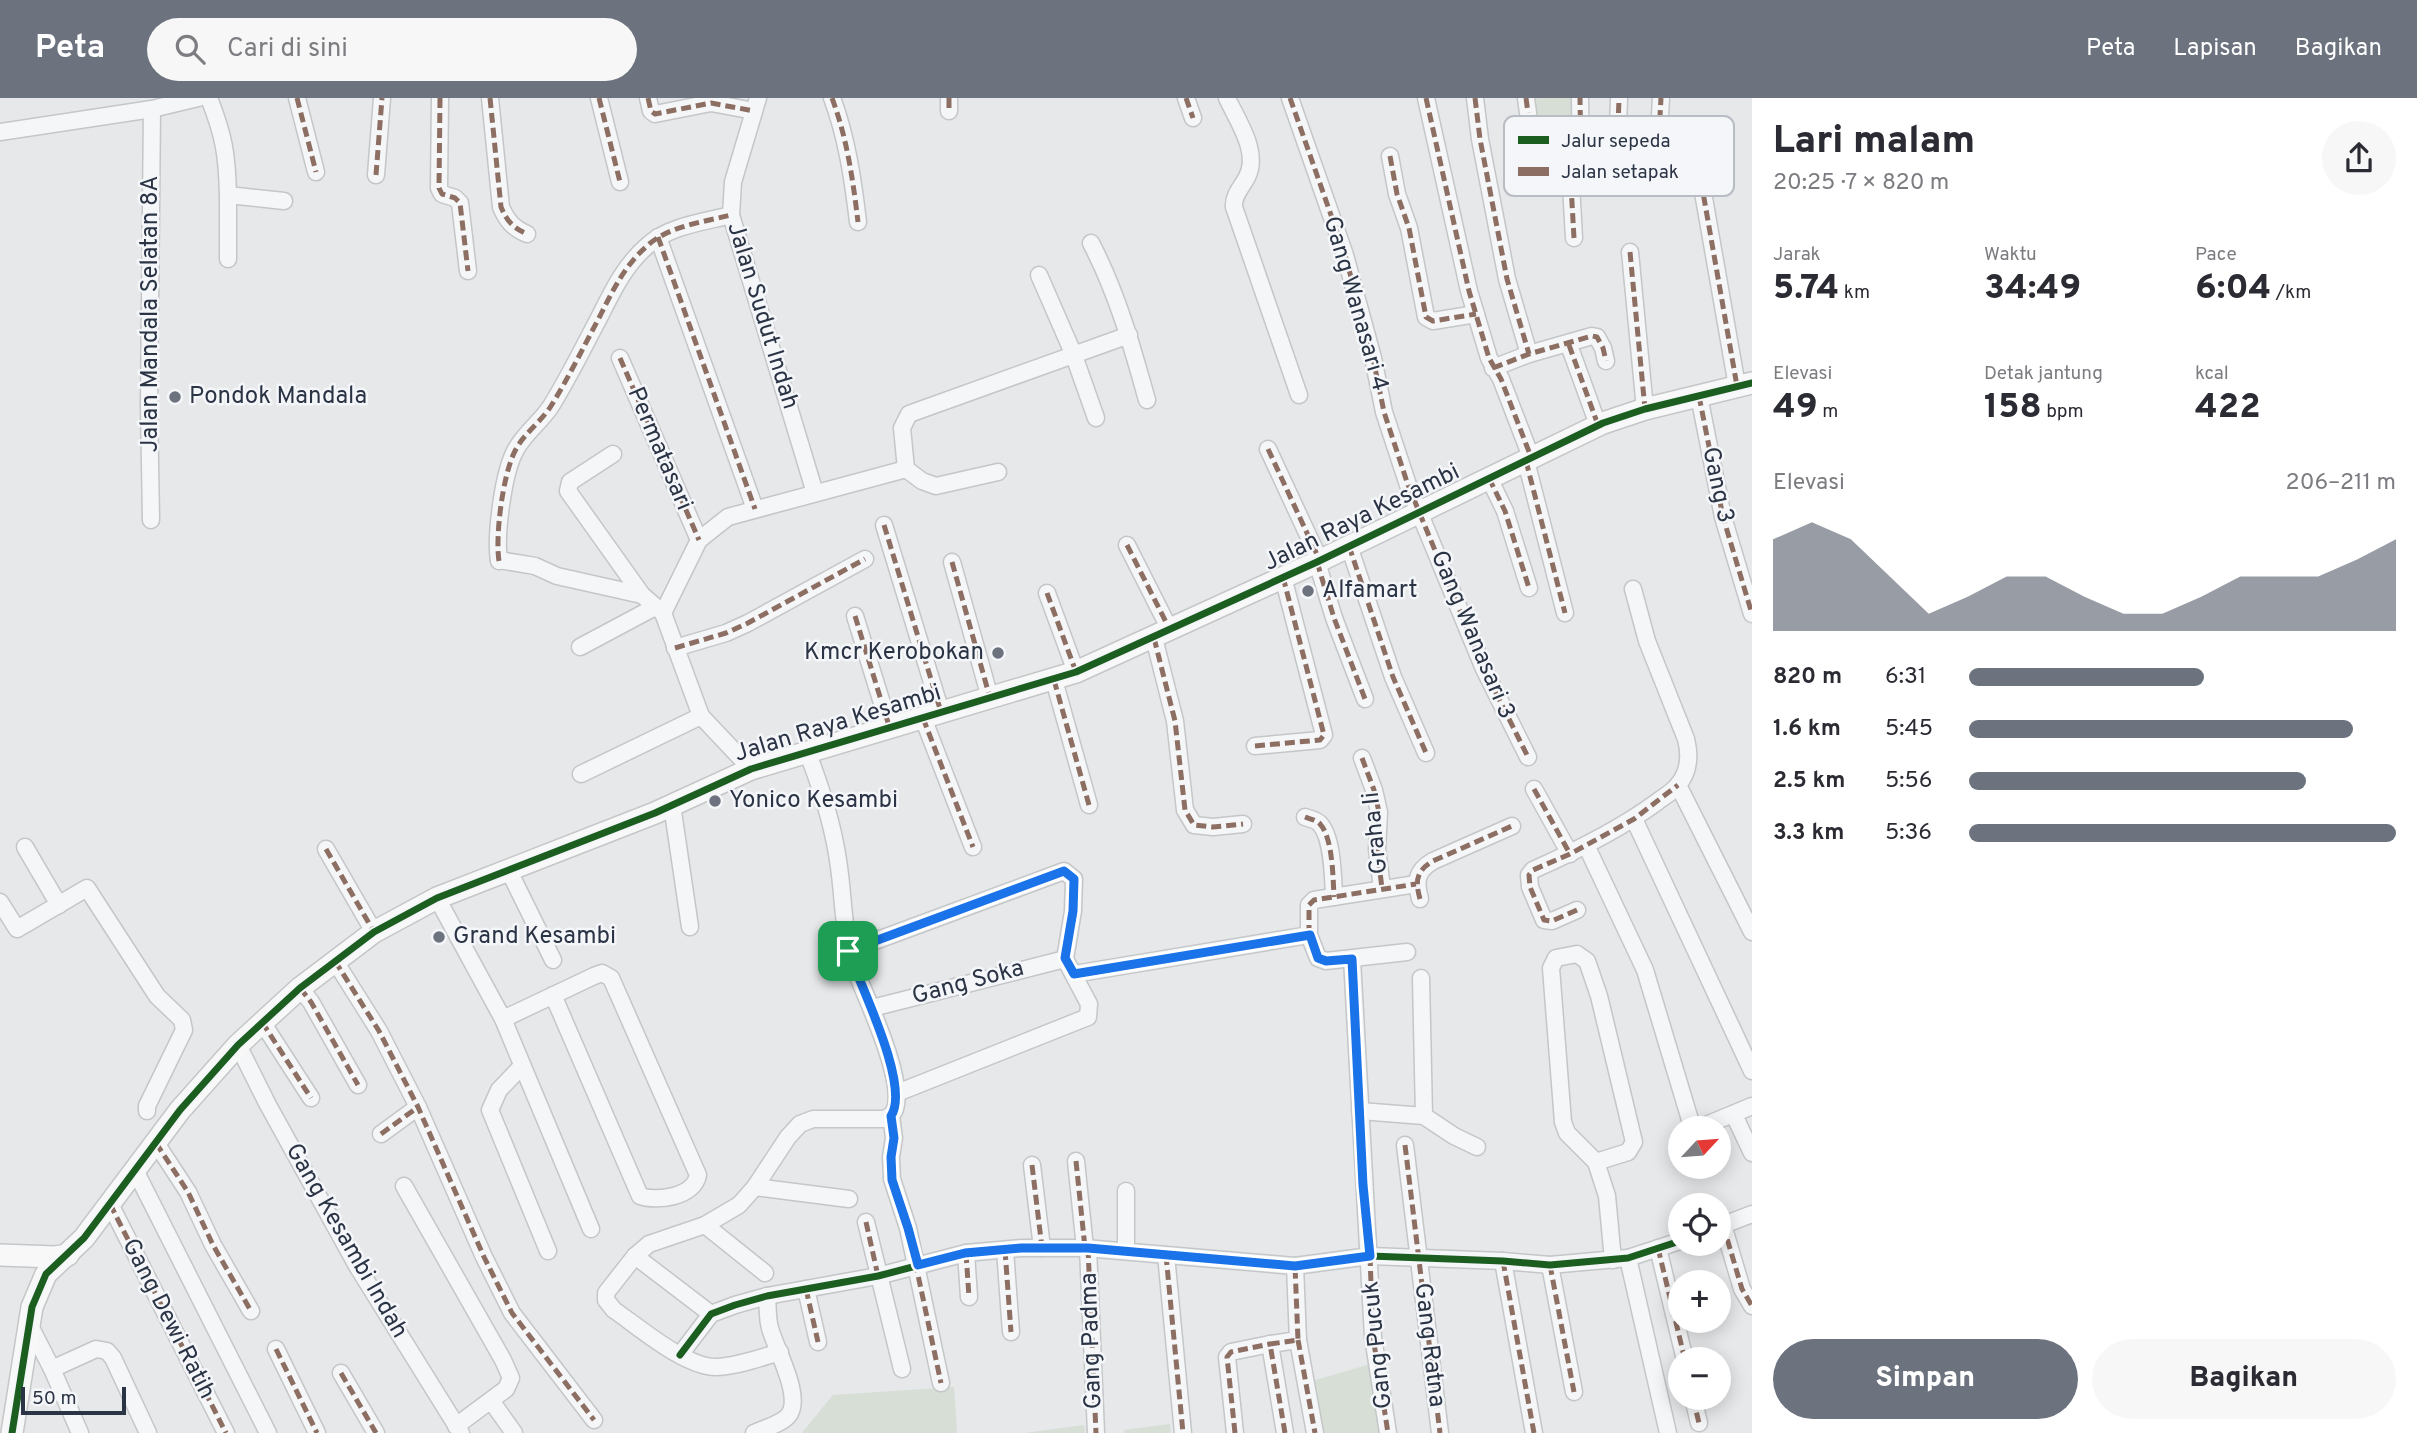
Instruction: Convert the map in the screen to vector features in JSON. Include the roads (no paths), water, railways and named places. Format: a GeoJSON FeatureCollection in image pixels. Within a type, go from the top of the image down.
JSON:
{"type":"FeatureCollection","features":[{"type":"Feature","properties":{"kind":"street"},"geometry":{"type":"LineString","coordinates":[[209,98],[222,131],[227,158],[228,259]]}},
{"type":"Feature","properties":{"kind":"street"},"geometry":{"type":"LineString","coordinates":[[297,98],[316,172]]}},
{"type":"Feature","properties":{"kind":"street"},"geometry":{"type":"LineString","coordinates":[[376,175],[382,98]]}},
{"type":"Feature","properties":{"kind":"street"},"geometry":{"type":"LineString","coordinates":[[440,98],[439,188],[442,194],[455,198],[460,203],[468,271]]}},
{"type":"Feature","properties":{"kind":"street"},"geometry":{"type":"LineString","coordinates":[[490,98],[501,207],[515,229],[527,234]]}},
{"type":"Feature","properties":{"kind":"street"},"geometry":{"type":"LineString","coordinates":[[599,98],[620,182]]}},
{"type":"Feature","properties":{"kind":"street"},"geometry":{"type":"LineString","coordinates":[[648,98],[655,114],[711,103],[756,105]]}},
{"type":"Feature","properties":{"kind":"street"},"geometry":{"type":"LineString","coordinates":[[832,98],[848,158],[858,222]]}},
{"type":"Feature","properties":{"kind":"street"},"geometry":{"type":"LineString","coordinates":[[1186,98],[1193,118]]}},
{"type":"Feature","properties":{"kind":"street"},"geometry":{"type":"LineString","coordinates":[[1227,98],[1252,157],[1251,169],[1234,200],[1234,207],[1299,395]]}},
{"type":"Feature","properties":{"kind":"street","name":"Gang Wanasari 4"},"geometry":{"type":"LineString","coordinates":[[1290,98],[1345,255],[1373,358],[1384,412],[1408,485],[1420,511]]}},
{"type":"Feature","properties":{"kind":"street"},"geometry":{"type":"LineString","coordinates":[[1426,98],[1469,291],[1493,368],[1501,379],[1528,459],[1565,613]]}},
{"type":"Feature","properties":{"kind":"street"},"geometry":{"type":"LineString","coordinates":[[1475,98],[1480,139],[1507,279],[1530,354]]}},
{"type":"Feature","properties":{"kind":"street"},"geometry":{"type":"LineString","coordinates":[[1580,98],[1580,116]]}},
{"type":"Feature","properties":{"kind":"street"},"geometry":{"type":"LineString","coordinates":[[1618,116],[1619,98]]}},
{"type":"Feature","properties":{"kind":"street"},"geometry":{"type":"LineString","coordinates":[[1660,116],[1661,98]]}},
{"type":"Feature","properties":{"kind":"street"},"geometry":{"type":"LineString","coordinates":[[0,132],[152,109],[194,99]]}},
{"type":"Feature","properties":{"kind":"street","name":"Jalan Sudut Indah"},"geometry":{"type":"LineString","coordinates":[[756,105],[733,182],[731,215],[815,493]]}},
{"type":"Feature","properties":{"kind":"street","name":"Jalan Mandala Selatan 8A"},"geometry":{"type":"LineString","coordinates":[[151,520],[149,405],[152,109]]}},
{"type":"Feature","properties":{"kind":"street"},"geometry":{"type":"LineString","coordinates":[[1390,156],[1397,194],[1409,228],[1426,317],[1433,321],[1476,314]]}},
{"type":"Feature","properties":{"kind":"street"},"geometry":{"type":"LineString","coordinates":[[228,195],[284,201]]}},
{"type":"Feature","properties":{"kind":"street"},"geometry":{"type":"LineString","coordinates":[[1572,196],[1574,239]]}},
{"type":"Feature","properties":{"kind":"street"},"geometry":{"type":"LineString","coordinates":[[1704,196],[1744,385]]}},
{"type":"Feature","properties":{"kind":"street"},"geometry":{"type":"LineString","coordinates":[[642,596],[557,576],[535,566],[499,561],[499,525],[514,452],[547,413],[624,270],[658,237],[731,215]]}},
{"type":"Feature","properties":{"kind":"street"},"geometry":{"type":"LineString","coordinates":[[658,237],[755,509]]}},
{"type":"Feature","properties":{"kind":"street"},"geometry":{"type":"LineString","coordinates":[[1091,243],[1109,278],[1129,335],[1147,400]]}},
{"type":"Feature","properties":{"kind":"street"},"geometry":{"type":"LineString","coordinates":[[1630,251],[1645,409]]}},
{"type":"Feature","properties":{"kind":"street"},"geometry":{"type":"LineString","coordinates":[[1039,275],[1073,353],[1096,418]]}},
{"type":"Feature","properties":{"kind":"street"},"geometry":{"type":"LineString","coordinates":[[998,472],[936,486],[922,481],[906,469],[902,428],[909,414],[1129,335]]}},
{"type":"Feature","properties":{"kind":"street"},"geometry":{"type":"LineString","coordinates":[[1493,368],[1530,354],[1592,337],[1597,337],[1606,361]]}},
{"type":"Feature","properties":{"kind":"street"},"geometry":{"type":"LineString","coordinates":[[1569,345],[1598,425]]}},
{"type":"Feature","properties":{"kind":"street","name":"Permatasari"},"geometry":{"type":"LineString","coordinates":[[620,358],[699,540]]}},
{"type":"Feature","properties":{"kind":"street","name":"Jalan Raya Kesambi"},"geometry":{"type":"LineString","coordinates":[[12,1433],[32,1307],[46,1274],[84,1238],[180,1110],[238,1045],[300,988],[374,932],[437,898],[672,805],[751,769],[1076,672],[1318,561],[1598,425],[1645,409],[1744,385]]}},
{"type":"Feature","properties":{"kind":"street","name":"Gang 3"},"geometry":{"type":"LineString","coordinates":[[1699,396],[1723,517],[1752,614]]}},
{"type":"Feature","properties":{"kind":"street"},"geometry":{"type":"LineString","coordinates":[[1268,449],[1318,561],[1334,618],[1365,699]]}},
{"type":"Feature","properties":{"kind":"street"},"geometry":{"type":"LineString","coordinates":[[613,454],[570,482],[568,491],[642,596],[659,610],[701,716],[751,769]]}},
{"type":"Feature","properties":{"kind":"street"},"geometry":{"type":"LineString","coordinates":[[580,648],[659,610],[699,540],[728,517],[906,469]]}},
{"type":"Feature","properties":{"kind":"street"},"geometry":{"type":"LineString","coordinates":[[1489,478],[1505,511],[1529,588]]}},
{"type":"Feature","properties":{"kind":"street","name":"Gang Wanasari 3"},"geometry":{"type":"LineString","coordinates":[[1420,511],[1484,668],[1528,757]]}},
{"type":"Feature","properties":{"kind":"street"},"geometry":{"type":"LineString","coordinates":[[884,525],[932,715],[973,847]]}},
{"type":"Feature","properties":{"kind":"street"},"geometry":{"type":"LineString","coordinates":[[1127,545],[1162,634],[1185,810],[1194,825],[1213,827],[1243,824]]}},
{"type":"Feature","properties":{"kind":"street"},"geometry":{"type":"LineString","coordinates":[[1349,546],[1393,677],[1426,753]]}},
{"type":"Feature","properties":{"kind":"street"},"geometry":{"type":"LineString","coordinates":[[675,648],[726,633],[864,559]]}},
{"type":"Feature","properties":{"kind":"street"},"geometry":{"type":"LineString","coordinates":[[952,562],[990,698]]}},
{"type":"Feature","properties":{"kind":"street"},"geometry":{"type":"LineString","coordinates":[[1255,746],[1320,740],[1324,736],[1283,577]]}},
{"type":"Feature","properties":{"kind":"street"},"geometry":{"type":"LineString","coordinates":[[1577,910],[1552,921],[1544,920],[1528,880],[1533,870],[1570,854],[1634,819],[1678,785],[1689,764],[1690,753],[1647,641],[1633,589]]}},
{"type":"Feature","properties":{"kind":"street"},"geometry":{"type":"LineString","coordinates":[[1047,593],[1076,672]]}},
{"type":"Feature","properties":{"kind":"street"},"geometry":{"type":"LineString","coordinates":[[855,616],[890,729]]}},
{"type":"Feature","properties":{"kind":"street"},"geometry":{"type":"LineString","coordinates":[[1054,680],[1089,805]]}},
{"type":"Feature","properties":{"kind":"street"},"geometry":{"type":"LineString","coordinates":[[581,774],[701,716]]}},
{"type":"Feature","properties":{"kind":"street"},"geometry":{"type":"LineString","coordinates":[[780,1352],[715,1367],[705,1366],[680,1355],[614,1310],[606,1300],[609,1288],[635,1255],[649,1244],[705,1225],[740,1205],[800,1124],[813,1119],[884,1119],[891,1116],[895,1110],[897,1093],[872,1008],[848,951],[834,841],[821,788],[808,754]]}},
{"type":"Feature","properties":{"kind":"street","name":"Graha Ii"},"geometry":{"type":"LineString","coordinates":[[1310,935],[1311,902],[1382,888],[1377,849],[1379,812],[1362,758]]}},
{"type":"Feature","properties":{"kind":"street"},"geometry":{"type":"LineString","coordinates":[[1678,785],[1752,932]]}},
{"type":"Feature","properties":{"kind":"street"},"geometry":{"type":"LineString","coordinates":[[1534,789],[1570,854]]}},
{"type":"Feature","properties":{"kind":"street"},"geometry":{"type":"LineString","coordinates":[[672,805],[690,927]]}},
{"type":"Feature","properties":{"kind":"street"},"geometry":{"type":"LineString","coordinates":[[1305,817],[1321,824],[1325,832],[1330,849],[1334,897]]}},
{"type":"Feature","properties":{"kind":"street"},"geometry":{"type":"LineString","coordinates":[[1634,819],[1752,1070]]}},
{"type":"Feature","properties":{"kind":"street"},"geometry":{"type":"LineString","coordinates":[[1382,888],[1418,892],[1419,872],[1426,865],[1512,826]]}},
{"type":"Feature","properties":{"kind":"street"},"geometry":{"type":"LineString","coordinates":[[1586,845],[1645,970],[1691,1123],[1699,1128],[1752,1107]]}},
{"type":"Feature","properties":{"kind":"street"},"geometry":{"type":"LineString","coordinates":[[25,847],[59,905]]}},
{"type":"Feature","properties":{"kind":"street"},"geometry":{"type":"LineString","coordinates":[[326,849],[374,932]]}},
{"type":"Feature","properties":{"kind":"street"},"geometry":{"type":"LineString","coordinates":[[508,869],[553,960]]}},
{"type":"Feature","properties":{"kind":"street"},"geometry":{"type":"LineString","coordinates":[[848,951],[1064,871],[1074,879],[1073,911],[1065,958],[1089,1004],[1088,1017],[897,1093]]}},
{"type":"Feature","properties":{"kind":"street"},"geometry":{"type":"LineString","coordinates":[[0,902],[17,929],[87,888],[157,996],[182,1020],[184,1030],[146,1106],[147,1111]]}},
{"type":"Feature","properties":{"kind":"street"},"geometry":{"type":"LineString","coordinates":[[437,898],[503,1019],[591,1229]]}},
{"type":"Feature","properties":{"kind":"street"},"geometry":{"type":"LineString","coordinates":[[1074,974],[1310,935],[1318,958],[1326,961],[1407,952]]}},
{"type":"Feature","properties":{"kind":"street"},"geometry":{"type":"LineString","coordinates":[[1596,1162],[1628,1152],[1633,1148],[1634,1142],[1599,996],[1587,961],[1577,954],[1556,958],[1551,968],[1563,1122],[1567,1133],[1596,1162],[1668,1433]]}},
{"type":"Feature","properties":{"kind":"street","name":"Gang Soka"},"geometry":{"type":"LineString","coordinates":[[872,1008],[1065,958]]}},
{"type":"Feature","properties":{"kind":"street"},"geometry":{"type":"LineString","coordinates":[[1352,959],[1363,1185],[1370,1256]]}},
{"type":"Feature","properties":{"kind":"street"},"geometry":{"type":"LineString","coordinates":[[335,961],[379,1031],[418,1107],[484,1257],[512,1313],[594,1420]]}},
{"type":"Feature","properties":{"kind":"street"},"geometry":{"type":"LineString","coordinates":[[503,1019],[553,995],[602,973],[611,978],[698,1175],[693,1189],[685,1193],[650,1198],[640,1196],[553,995]]}},
{"type":"Feature","properties":{"kind":"street"},"geometry":{"type":"LineString","coordinates":[[1421,978],[1424,1116]]}},
{"type":"Feature","properties":{"kind":"street"},"geometry":{"type":"LineString","coordinates":[[300,988],[311,1002],[358,1085]]}},
{"type":"Feature","properties":{"kind":"street"},"geometry":{"type":"LineString","coordinates":[[262,1022],[311,1098]]}},
{"type":"Feature","properties":{"kind":"street","name":"Gang Kesambi Indah"},"geometry":{"type":"LineString","coordinates":[[238,1045],[357,1266],[458,1430]]}},
{"type":"Feature","properties":{"kind":"street"},"geometry":{"type":"LineString","coordinates":[[522,1067],[499,1090],[490,1110],[548,1251]]}},
{"type":"Feature","properties":{"kind":"street"},"geometry":{"type":"LineString","coordinates":[[381,1134],[418,1107]]}},
{"type":"Feature","properties":{"kind":"street"},"geometry":{"type":"LineString","coordinates":[[1360,1111],[1424,1116],[1454,1136],[1478,1147]]}},
{"type":"Feature","properties":{"kind":"street"},"geometry":{"type":"LineString","coordinates":[[1734,1115],[1752,1153]]}},
{"type":"Feature","properties":{"kind":"street"},"geometry":{"type":"LineString","coordinates":[[891,1116],[894,1138],[892,1180],[918,1265],[941,1383]]}},
{"type":"Feature","properties":{"kind":"street"},"geometry":{"type":"LineString","coordinates":[[156,1143],[188,1192],[213,1245],[251,1311]]}},
{"type":"Feature","properties":{"kind":"street","name":"Gang Ratna"},"geometry":{"type":"LineString","coordinates":[[1405,1145],[1440,1433]]}},
{"type":"Feature","properties":{"kind":"street","name":"Gang Padma"},"geometry":{"type":"LineString","coordinates":[[1076,1161],[1087,1248],[1096,1433]]}},
{"type":"Feature","properties":{"kind":"street"},"geometry":{"type":"LineString","coordinates":[[1032,1164],[1042,1248]]}},
{"type":"Feature","properties":{"kind":"street"},"geometry":{"type":"LineString","coordinates":[[135,1170],[268,1433]]}},
{"type":"Feature","properties":{"kind":"street"},"geometry":{"type":"LineString","coordinates":[[404,1186],[509,1372],[511,1383],[458,1430]]}},
{"type":"Feature","properties":{"kind":"street"},"geometry":{"type":"LineString","coordinates":[[755,1187],[849,1199]]}},
{"type":"Feature","properties":{"kind":"street"},"geometry":{"type":"LineString","coordinates":[[1126,1191],[1126,1251]]}},
{"type":"Feature","properties":{"kind":"street","name":"Gang Dewi Ratih"},"geometry":{"type":"LineString","coordinates":[[110,1204],[226,1433]]}},
{"type":"Feature","properties":{"kind":"street"},"geometry":{"type":"LineString","coordinates":[[1731,1222],[1752,1214]]}},
{"type":"Feature","properties":{"kind":"street"},"geometry":{"type":"LineString","coordinates":[[866,1222],[902,1369]]}},
{"type":"Feature","properties":{"kind":"street"},"geometry":{"type":"LineString","coordinates":[[705,1225],[765,1273]]}},
{"type":"Feature","properties":{"kind":"street"},"geometry":{"type":"LineString","coordinates":[[680,1355],[711,1314],[766,1296],[878,1276],[965,1253],[1087,1248],[1295,1266],[1370,1256],[1550,1265],[1621,1259],[1668,1245]]}},
{"type":"Feature","properties":{"kind":"street"},"geometry":{"type":"LineString","coordinates":[[1658,1248],[1682,1347]]}},
{"type":"Feature","properties":{"kind":"street"},"geometry":{"type":"LineString","coordinates":[[1005,1250],[1011,1332]]}},
{"type":"Feature","properties":{"kind":"street"},"geometry":{"type":"LineString","coordinates":[[965,1253],[969,1297]]}},
{"type":"Feature","properties":{"kind":"street"},"geometry":{"type":"LineString","coordinates":[[9,1256],[68,1255]]}},
{"type":"Feature","properties":{"kind":"street"},"geometry":{"type":"LineString","coordinates":[[635,1255],[711,1314]]}},
{"type":"Feature","properties":{"kind":"street"},"geometry":{"type":"LineString","coordinates":[[1166,1255],[1183,1433]]}},
{"type":"Feature","properties":{"kind":"street"},"geometry":{"type":"LineString","coordinates":[[9,1256],[46,1274]]}},
{"type":"Feature","properties":{"kind":"street","name":"Gang Pucuk"},"geometry":{"type":"LineString","coordinates":[[1370,1256],[1373,1337],[1388,1433]]}},
{"type":"Feature","properties":{"kind":"street"},"geometry":{"type":"LineString","coordinates":[[1731,1256],[1742,1289],[1752,1306]]}},
{"type":"Feature","properties":{"kind":"street"},"geometry":{"type":"LineString","coordinates":[[1503,1261],[1534,1433]]}},
{"type":"Feature","properties":{"kind":"street"},"geometry":{"type":"LineString","coordinates":[[1550,1265],[1574,1392]]}},
{"type":"Feature","properties":{"kind":"street"},"geometry":{"type":"LineString","coordinates":[[1295,1266],[1298,1340],[1315,1433]]}},
{"type":"Feature","properties":{"kind":"street"},"geometry":{"type":"LineString","coordinates":[[806,1289],[818,1342]]}},
{"type":"Feature","properties":{"kind":"street"},"geometry":{"type":"LineString","coordinates":[[754,1433],[786,1419],[793,1407],[793,1397],[780,1352],[770,1328],[766,1296]]}},
{"type":"Feature","properties":{"kind":"street"},"geometry":{"type":"LineString","coordinates":[[29,1324],[80,1433]]}},
{"type":"Feature","properties":{"kind":"street"},"geometry":{"type":"LineString","coordinates":[[1235,1433],[1227,1356],[1231,1352],[1298,1340]]}},
{"type":"Feature","properties":{"kind":"street"},"geometry":{"type":"LineString","coordinates":[[1270,1344],[1285,1433]]}},
{"type":"Feature","properties":{"kind":"street"},"geometry":{"type":"LineString","coordinates":[[52,1369],[96,1349],[107,1350],[148,1433]]}},
{"type":"Feature","properties":{"kind":"street"},"geometry":{"type":"LineString","coordinates":[[276,1349],[317,1433]]}},
{"type":"Feature","properties":{"kind":"street"},"geometry":{"type":"LineString","coordinates":[[341,1373],[376,1433]]}},
{"type":"Feature","properties":{"kind":"street"},"geometry":{"type":"LineString","coordinates":[[492,1402],[514,1433]]}},
{"type":"Feature","properties":{"kind":"street"},"geometry":{"type":"LineString","coordinates":[[1696,1410],[1699,1423]]}},
{"type":"Feature","properties":{"kind":"place","name":"Pondok Mandala"},"geometry":{"type":"Point","coordinates":[175,397]}},
{"type":"Feature","properties":{"kind":"place","name":"Alfamart"},"geometry":{"type":"Point","coordinates":[1308,591]}},
{"type":"Feature","properties":{"kind":"place","name":"Kmcr Kerobokan"},"geometry":{"type":"Point","coordinates":[998,653]}},
{"type":"Feature","properties":{"kind":"place","name":"Yonico Kesambi"},"geometry":{"type":"Point","coordinates":[715,801]}},
{"type":"Feature","properties":{"kind":"place","name":"Grand Kesambi"},"geometry":{"type":"Point","coordinates":[439,937]}}]}
